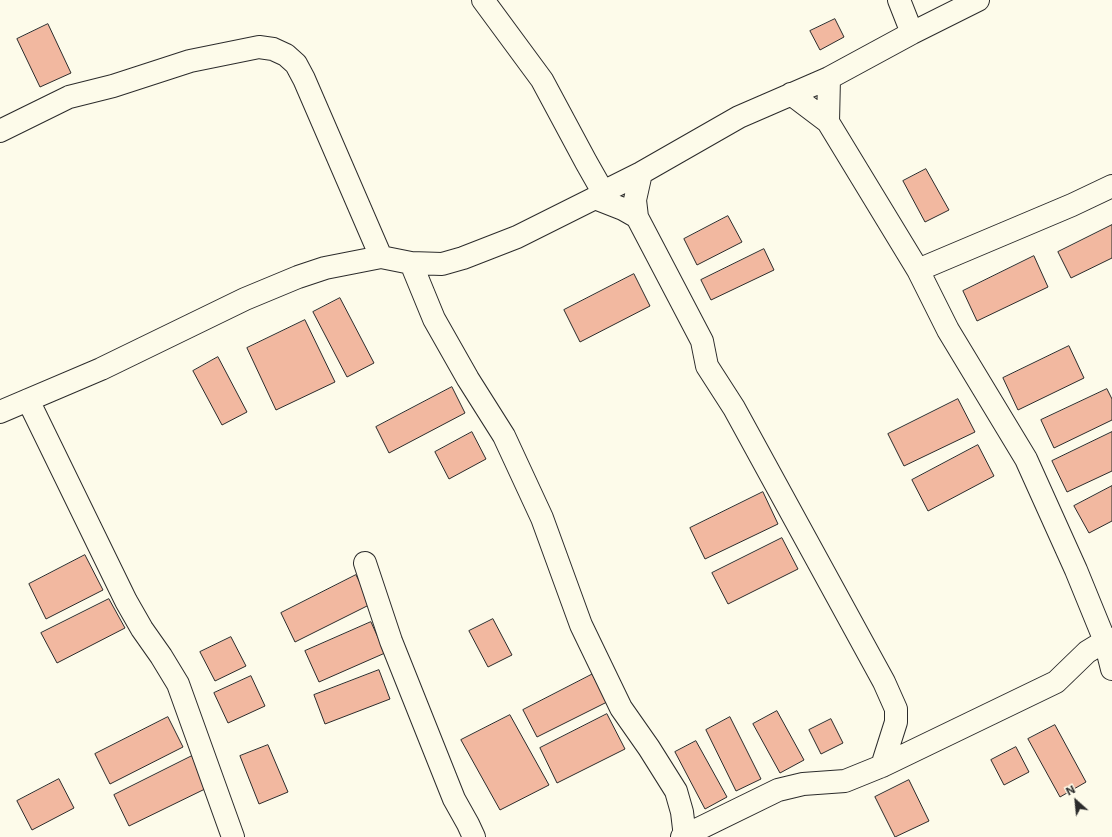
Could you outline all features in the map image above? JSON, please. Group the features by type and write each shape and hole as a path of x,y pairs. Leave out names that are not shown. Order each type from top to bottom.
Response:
{"street":[{"path":"483,0 542,80 586,162 599,195 637,217"},
{"path":"899,0 912,33"},
{"path":"0,412 101,369 245,300 298,277 325,268 381,257 412,263 442,264 463,258 517,237 641,173 739,117 829,78 912,33 978,0"},
{"path":"0,131 69,97 113,86 190,60 259,47 273,49 286,55 296,64 304,79 381,257"},
{"path":"828,122 829,78"},
{"path":"790,94 828,122 918,270 948,330 1026,459 1108,640 1112,669"},
{"path":"641,173 635,200 637,217 702,341 707,366 734,408 884,682 896,709 896,722 882,766"},
{"path":"918,270 1072,205 1112,186"},
{"path":"412,263 434,319 468,379 504,436 542,518 581,626 621,708 649,748 676,791 682,812 684,837 778,790 803,784 845,781 882,766 1056,682 1087,652 1108,640"},
{"path":"28,400 126,601 142,630 161,656 178,684 233,837"},
{"path":"365,563 391,641 454,798 474,837"}],"building":[{"path":"835,19 844,37 820,50 810,31"},
{"path":"48,24 71,73 40,87 17,39"},
{"path":"926,169 949,210 925,222 903,181"},
{"path":"728,216 742,242 697,265 684,239"},
{"path":"1112,225 1112,258 1071,278 1058,252"},
{"path":"764,249 774,270 711,300 701,280"},
{"path":"1034,256 1048,287 977,321 963,291"},
{"path":"634,274 650,306 580,342 564,310"},
{"path":"340,298 374,363 347,377 313,312"},
{"path":"305,320 335,382 276,410 247,348"},
{"path":"1069,346 1084,378 1018,410 1003,378"},
{"path":"218,357 247,412 222,425 193,371"},
{"path":"452,387 465,413 389,453 376,427"},
{"path":"1107,389 1112,399 1112,420 1054,448 1041,420"},
{"path":"958,399 975,432 904,466 888,434"},
{"path":"472,432 486,459 449,479 435,452"},
{"path":"1112,432 1112,471 1067,492 1052,461"},
{"path":"978,445 994,476 928,511 912,480"},
{"path":"1112,486 1112,521 1089,533 1074,506"},
{"path":"763,492 778,524 705,559 690,528"},
{"path":"782,538 798,569 728,604 712,573"},
{"path":"85,555 103,590 46,619 29,584"},
{"path":"356,575 371,604 295,642 281,613"},
{"path":"109,599 125,628 57,663 41,633"},
{"path":"493,619 512,655 488,667 469,631"},
{"path":"371,622 385,653 319,682 305,651"},
{"path":"231,637 246,666 215,681 200,652"},
{"path":"379,670 390,699 325,724 314,695"},
{"path":"593,674 607,702 537,737 523,710"},
{"path":"251,676 265,706 228,723 214,693"},
{"path":"777,711 804,760 780,773 753,724"},
{"path":"607,714 625,749 557,783 540,748"},
{"path":"510,715 549,785 500,810 461,740"},
{"path":"168,717 183,747 110,784 95,754"},
{"path":"730,717 761,779 736,791 706,730"},
{"path":"831,719 843,743 821,754 809,730"},
{"path":"1055,725 1086,782 1060,797 1028,739"},
{"path":"696,741 727,797 705,809 675,752"},
{"path":"268,745 288,792 259,804 240,756"},
{"path":"1016,747 1029,772 1004,785 991,760"},
{"path":"192,756 207,788 129,826 114,795"},
{"path":"59,779 74,808 32,830 17,801"},
{"path":"909,780 929,821 895,837 875,797"}]}
